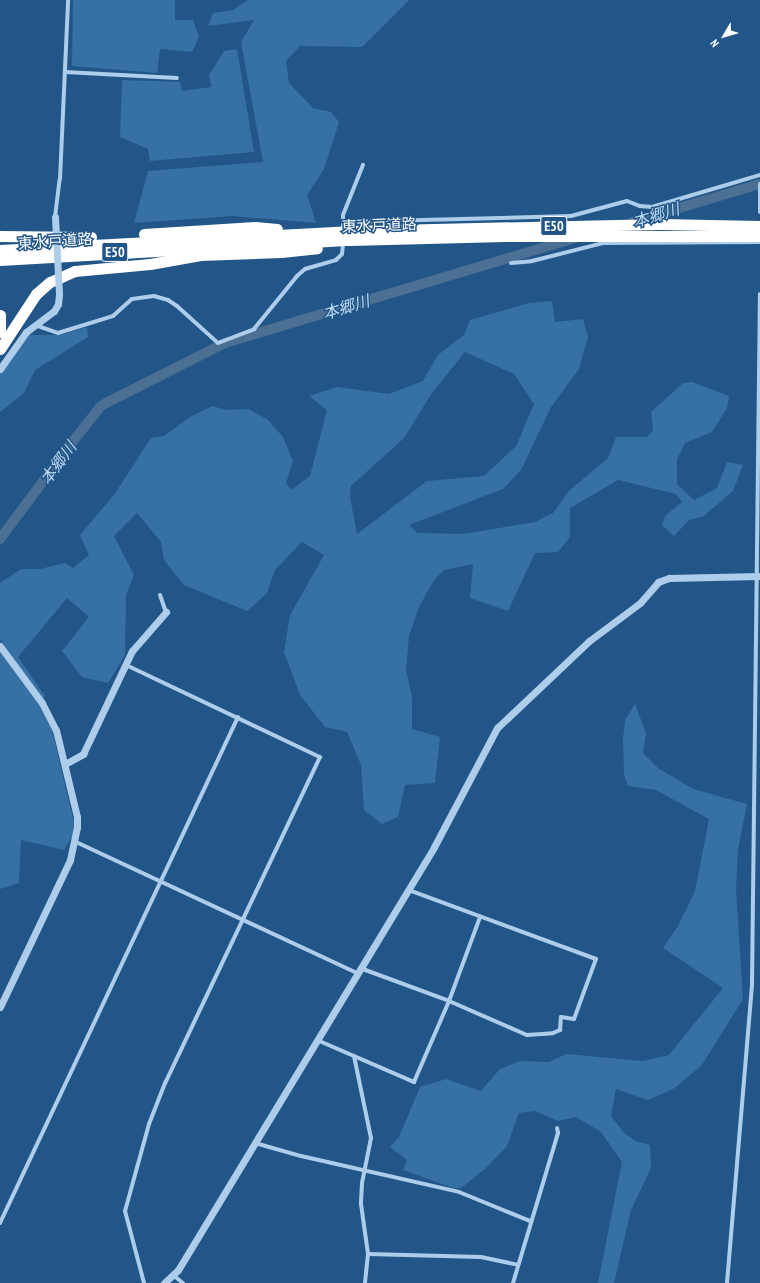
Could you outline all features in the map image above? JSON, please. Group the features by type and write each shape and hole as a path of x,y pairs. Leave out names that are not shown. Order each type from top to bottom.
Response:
{"highway":[{"name":"東水戸道路","path":"0,260 345,233 598,225 760,226"},
{"path":"0,236 68,238 255,227 309,232"},
{"name":"東水戸道路","path":"0,250 309,232 543,236 760,236"},
{"path":"0,349 36,294 50,282 75,271 150,264 200,256 281,252 319,248 345,233"},
{"path":"0,315 0,332"}],"street":[{"path":"0,369 16,344 35,325 54,311 58,304 59,294 55,217 60,179 68,0"},
{"path":"65,72 177,78"},
{"path":"35,325 58,334 113,316 132,299 154,296 168,300 177,306 218,343 254,329 297,276 305,269 336,260 342,254 345,233 343,215 363,165"},
{"path":"345,233 570,216 627,200 640,206 652,207 760,175"},
{"path":"760,185 760,212"},
{"path":"511,263 541,260 603,243 760,242"},
{"path":"727,1283 752,984 758,576 760,294"},
{"path":"164,1283 173,1275 255,1143 434,847 492,734 506,718 576,653 640,603 651,586 662,580 758,576"},
{"path":"65,764 83,754 132,651 166,612 160,595"},
{"path":"0,646 47,713 56,730 77,817 76,842 0,1007"},
{"path":"126,665 320,757 165,1083 150,1124 126,1202 125,1211 144,1283"},
{"path":"0,1223 238,717"},
{"path":"76,842 242,920 359,971 449,1001 527,1035 553,1033 560,1030 561,1017 574,1019 596,958 408,890"},
{"path":"317,1040 414,1082 449,1001 480,917"},
{"path":"354,1056 372,1138 365,1170 361,1204 368,1254 365,1283"},
{"path":"513,1283 530,1221 558,1133 557,1128"},
{"path":"255,1143 459,1192 530,1221"},
{"path":"368,1254 481,1257 518,1265"},
{"path":"173,1275 183,1283"}],"shaded area":[{"path":"73,0 175,0 175,20 193,20 199,37 192,52 160,49 157,73 72,66"},
{"path":"248,0 409,0 362,47 300,46 286,61 289,83 313,108 331,112 339,122 324,169 307,195 316,223 233,216 134,223 148,171 263,162 241,42 254,20 208,26 213,13 233,10"},
{"path":"237,49 254,152 150,161 148,149 120,137 122,80 180,82 182,91 211,87 209,75 224,51"},
{"path":"552,301 555,322 583,319 588,337 579,369 551,407 521,470 503,489 409,525 417,533 463,534 535,522 553,513 569,491 608,458 616,437 647,437 653,430 651,412 683,383 692,382 729,396 727,408 712,432 685,443 677,459 677,484 694,500 717,488 727,462 743,465 733,491 704,516 689,520 674,536 662,525 665,516 682,502 676,494 618,480 570,508 570,537 558,552 535,553 508,611 470,598 473,564 444,570 434,580 419,607 409,636 406,669 412,697 412,729 440,737 435,783 405,785 398,817 382,824 364,810 361,765 347,732 325,727 300,695 284,652 290,615 324,555 302,542 275,570 267,593 247,611 184,585 164,560 161,542 137,513 114,536 134,575 126,595 125,655 108,683 82,677 62,651 89,617 67,598 18,657 45,696 42,700 0,639 0,583 21,569 40,569 65,563 73,568 89,555 80,535 114,495 151,438 164,436 190,417 212,406 227,410 248,409 267,419 283,437 293,461 286,483 291,490 310,476 327,410 309,396 337,387 389,394 423,381 438,355 464,335 470,320 529,303","holes":["465,352 514,374 534,404 516,446 484,476 427,481 357,534 350,497 351,486 404,438 432,393"]},
{"path":"87,327 88,337 35,370 24,393 0,412 0,363 28,335 61,335"},
{"path":"0,651 38,703 52,730 74,823 73,835 64,850 21,840 19,883 0,889"},
{"path":"635,704 646,733 643,753 658,768 693,789 747,804 738,849 736,889 743,999 702,1065 675,1088 648,1100 616,1089 611,1116 624,1133 636,1141 650,1145 651,1168 631,1210 614,1283 598,1283 622,1162 601,1132 576,1117 558,1121 535,1111 519,1113 507,1146 485,1169 461,1188 453,1188 403,1170 407,1160 390,1147 399,1137 420,1087 446,1079 481,1091 500,1069 520,1061 549,1062 566,1054 643,1061 669,1055 723,988 663,948 678,926 695,891 709,819 656,790 628,786 624,775 623,739 625,720"}],"waterway":[{"name":"本郷川","path":"633,222 760,184"},
{"name":"本郷川","path":"0,539 70,445 101,406 108,402 225,343 575,238"}]}
